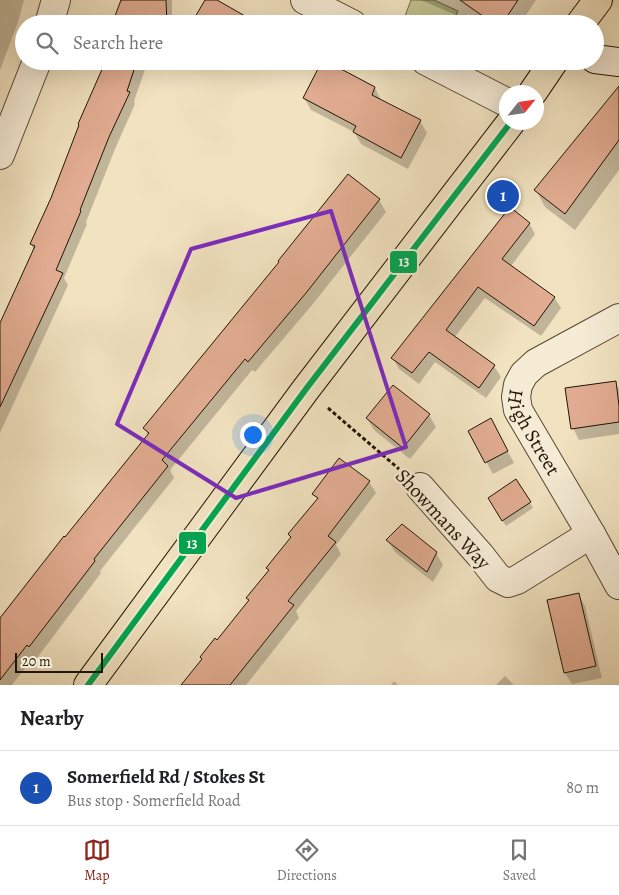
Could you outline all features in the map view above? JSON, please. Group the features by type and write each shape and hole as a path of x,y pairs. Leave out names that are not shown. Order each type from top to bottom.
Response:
{"highway":[{"path":"587,15 598,0"},
{"path":"537,85 548,70"},
{"path":"88,685 306,389 505,130"}],"street":[{"path":"52,15 56,0"},
{"path":"305,0 334,15"},
{"path":"604,60 619,62"},
{"path":"0,155 33,70"},
{"path":"444,70 499,98"},
{"name":"High Street","path":"619,318 536,363 524,374 518,386 516,397 518,410 619,585"},
{"name":"Showmans Way","path":"420,488 503,582 508,583 518,580 591,534"}],"path":[{"name":"Showmans Way","path":"306,389 420,488"}],"highlighted area":[{"path":"331,211 406,447 236,498 117,424 191,249"}],"green space":[{"path":"411,0 434,0 458,11 456,15 405,15"}],"building":[{"path":"121,0 166,0 167,15 115,15"},
{"path":"205,0 217,0 243,15 196,15"},
{"path":"460,0 518,0 508,15 481,15"},
{"path":"102,70 134,70 127,91 130,92 109,137 56,270 63,273 0,407 0,323 35,246 30,244 51,198 78,124"},
{"path":"317,70 343,70 375,87 372,95 421,120 401,158 353,132 356,126 303,98"},
{"path":"619,86 619,140 565,214 534,190"},
{"path":"348,174 380,199 306,293 248,362 245,359 162,460 168,466 94,559 95,561 29,647 27,645 0,680 0,618 64,536 149,433 143,428 279,262"},
{"path":"510,207 530,223 502,259 555,297 534,326 478,287 446,330 495,365 479,388 429,352 412,373 391,358"},
{"path":"616,381 619,422 571,429 565,388"},
{"path":"393,385 430,414 403,448 366,418"},
{"path":"491,418 508,451 485,463 468,431"},
{"path":"339,458 370,481 328,536 336,542 288,601 294,605 230,685 181,685 202,659 200,657 215,638 217,640 249,600 246,598 269,570 266,568 291,537 288,534 318,498 312,494"},
{"path":"516,479 531,502 502,521 488,498"},
{"path":"402,524 437,552 427,572 386,540"},
{"path":"579,593 596,666 564,673 547,600"}],"transit line":[{"name":"13","path":"88,685 306,389 505,130"}],"place":[{"name":"Somerfield Rd / Stokes St","path":"503,196"}]}
